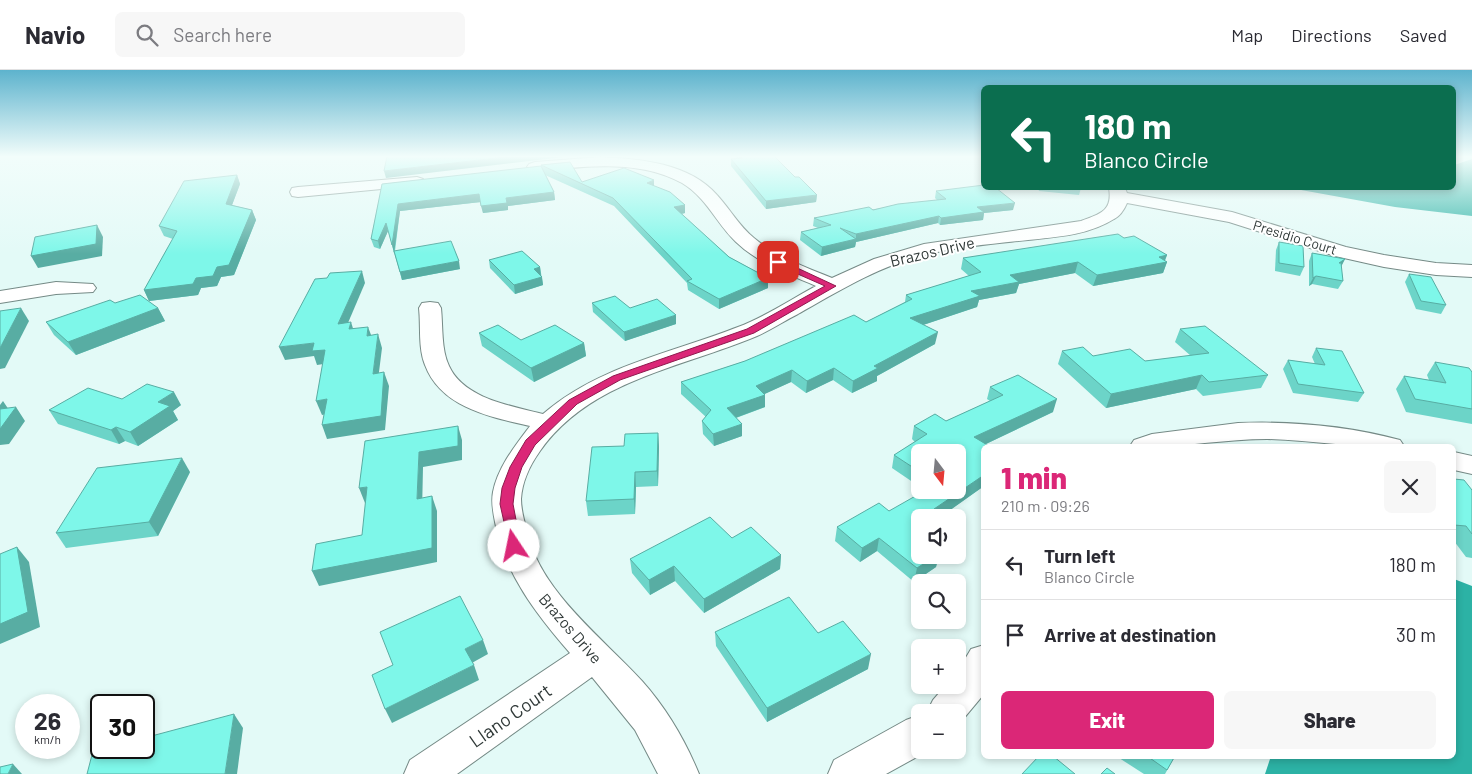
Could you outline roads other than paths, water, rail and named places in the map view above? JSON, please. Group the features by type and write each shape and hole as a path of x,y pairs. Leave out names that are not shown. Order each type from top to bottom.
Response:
{"street":[{"path":"298,192 333,189"},
{"path":"700,189 747,242 778,262 832,286"},
{"name":"Brazos Drive","path":"679,774 650,719 595,655 548,605 525,571 514,546 506,504 508,488 516,467 530,443 573,402 616,378 750,331 864,270 913,253 984,239 1078,226 1110,214 1116,208 1118,192"},
{"name":"Presidio Court","path":"1118,192 1232,217 1342,252 1436,269 1472,271"},
{"path":"0,297 56,288 86,288"},
{"path":"430,308 436,364 445,380 455,391 470,399 496,408 549,423"},
{"path":"1149,444 1213,433 1252,431 1335,435 1380,444"},
{"path":"1456,461 1472,465"},
{"name":"Llano Court","path":"424,774 595,655"},
{"path":"953,704 972,681 981,665"},
{"path":"848,774 911,739"}]}
